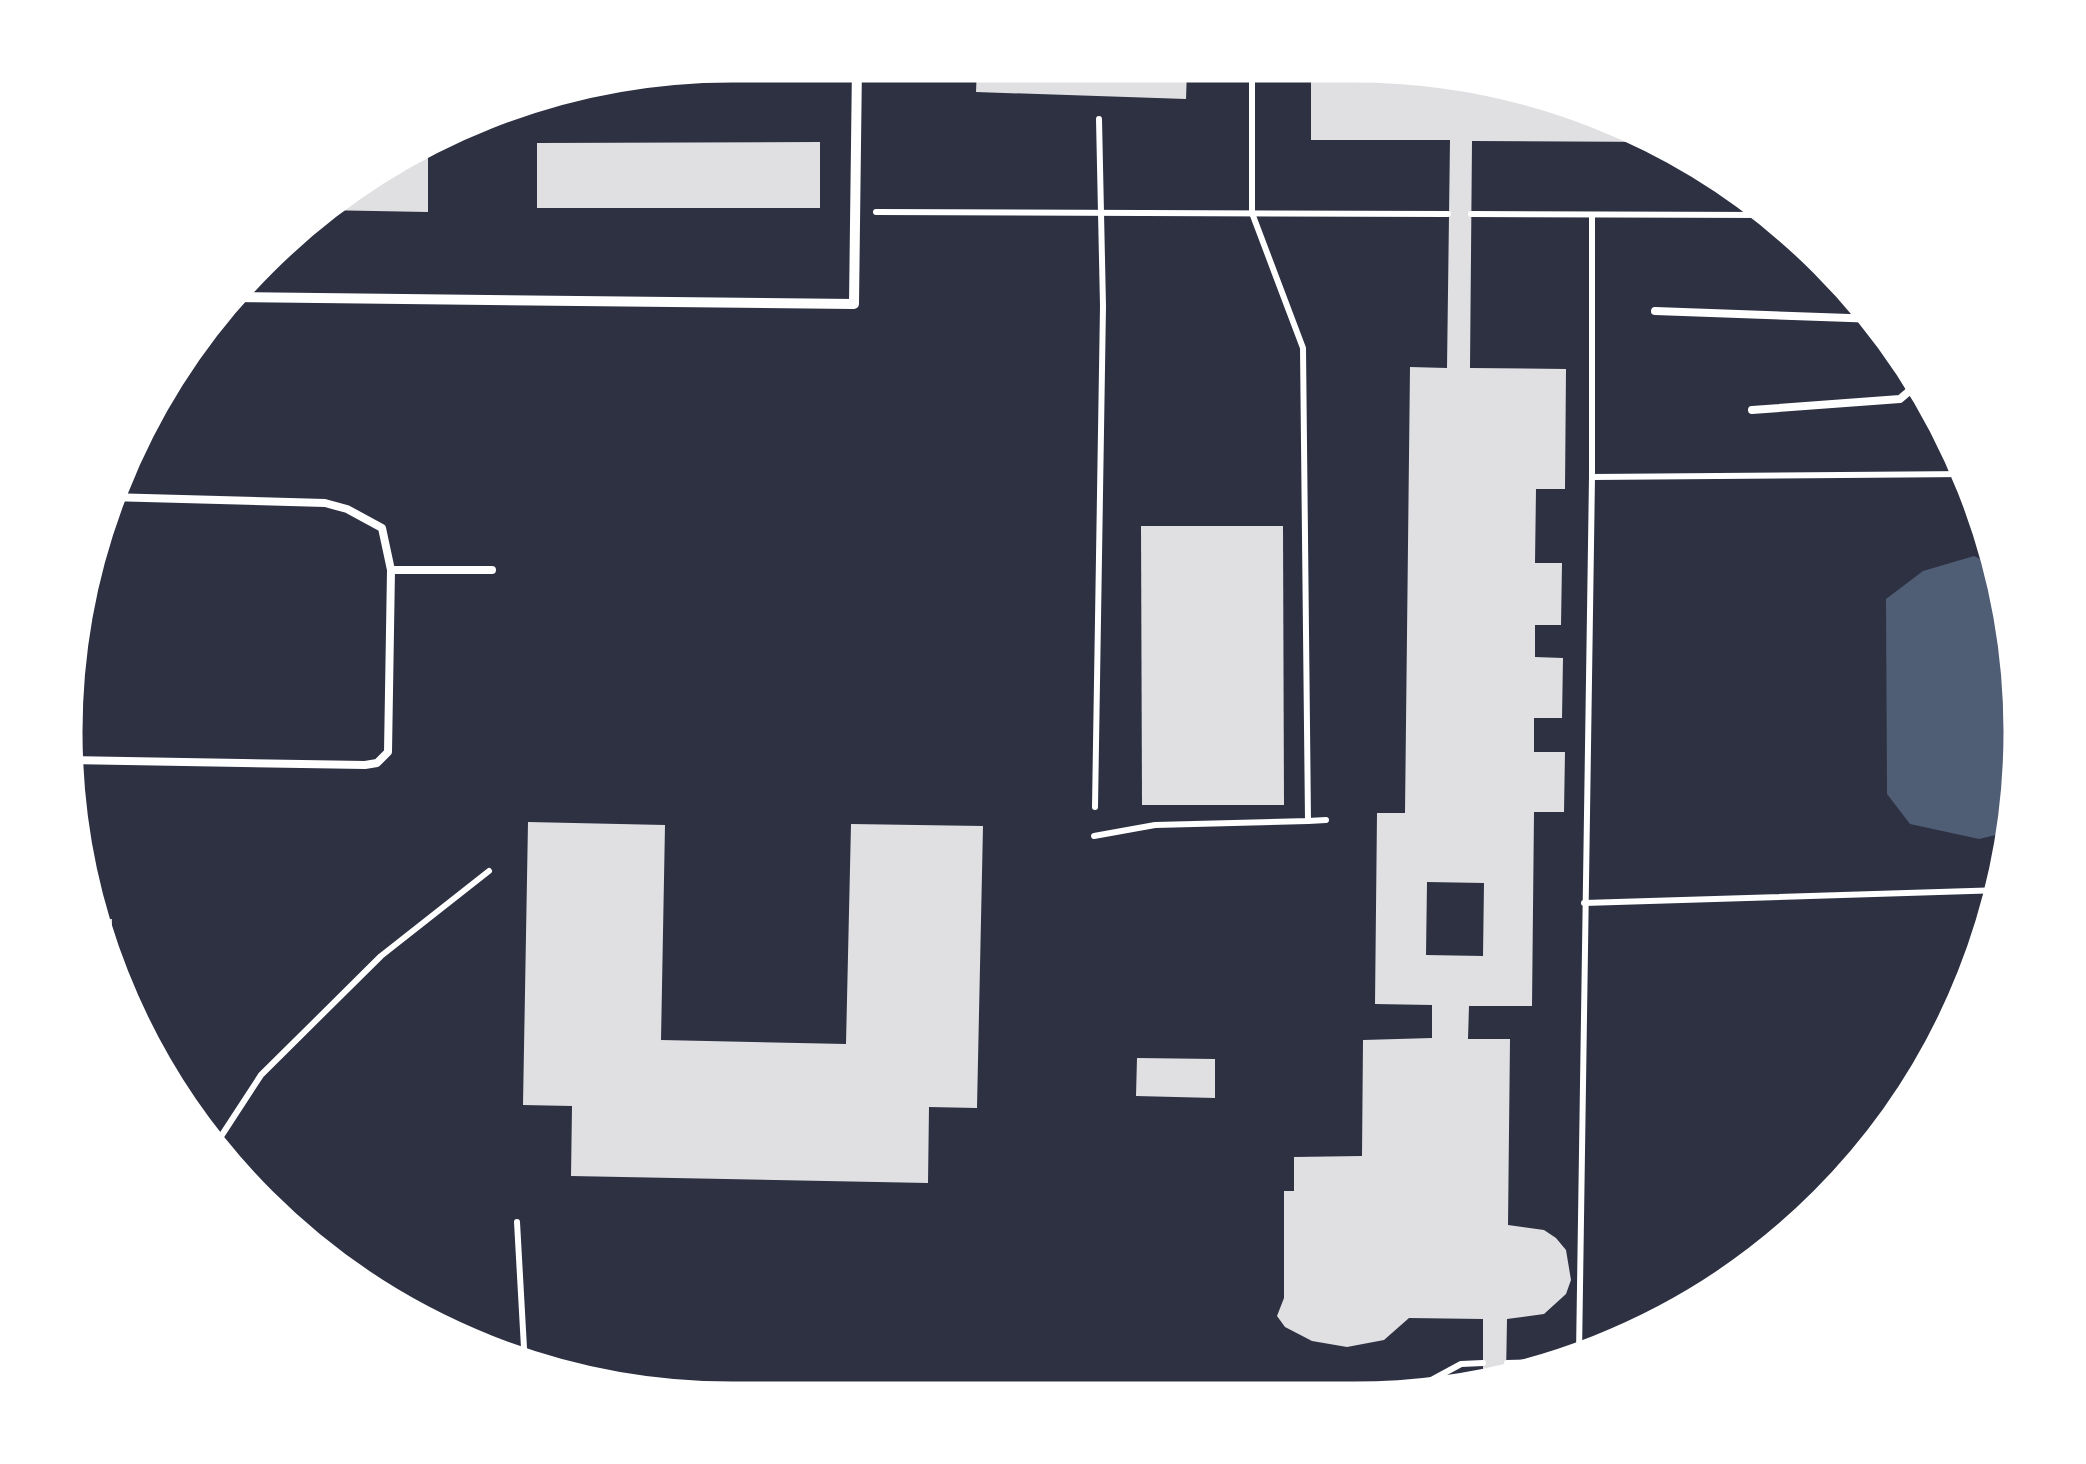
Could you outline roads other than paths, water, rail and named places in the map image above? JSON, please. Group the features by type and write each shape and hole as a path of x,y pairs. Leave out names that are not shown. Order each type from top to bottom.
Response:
{"street":[{"path":"246,298 854,304 857,80"}],"lane":[{"path":"1655,311 1857,318"},
{"path":"1752,410 1900,399 1911,394"},
{"path":"81,760 377,763 388,752 391,570 382,528 347,509 324,503 124,497"},
{"path":"391,570 492,570"}],"water":[{"path":"1974,556 1984,563 2005,689 2005,775 1997,835 1979,839 1910,824 1887,794 1886,599 1923,571"}]}
